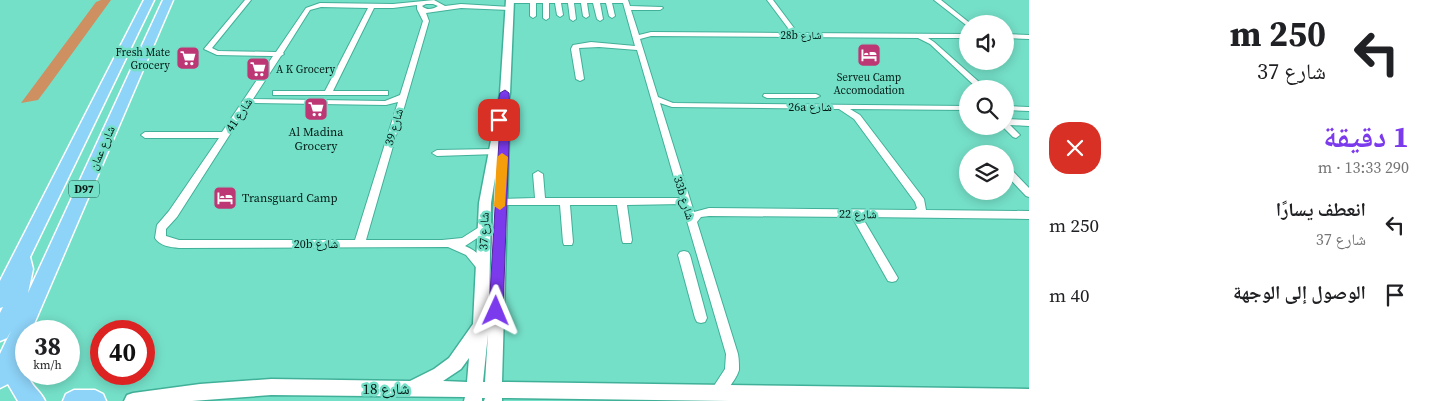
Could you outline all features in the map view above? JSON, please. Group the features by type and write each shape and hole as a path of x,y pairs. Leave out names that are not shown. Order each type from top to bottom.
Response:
{"main road":[{"name":"شارع عمان","path":"0,300 149,0"},
{"name":"شارع عمان","path":"0,378 9,334 168,0"},
{"path":"22,255 23,274 9,334 20,340 17,364 19,386 34,401"},
{"path":"74,401 95,401"}],"street":[{"path":"248,0 207,48 217,53 280,54"},
{"path":"569,0 573,19"},
{"path":"581,0 586,16"},
{"path":"328,93 372,6 422,7 438,4 495,7 533,1 581,0 609,1 660,8"},
{"path":"770,0 791,28 788,35"},
{"path":"937,0 959,17"},
{"path":"533,1 533,16"},
{"path":"546,1 546,18"},
{"path":"558,1 560,15"},
{"path":"596,1 600,19"},
{"path":"609,1 612,16"},
{"name":"33b شارع","path":"626,3 734,359 732,371 717,392"},
{"name":"شارع 37","path":"493,395 510,4"},
{"name":"شارع 41","path":"190,243 170,244 160,238 162,228 305,15 314,8 372,6"},
{"name":"شارع 39","path":"359,244 426,21 422,7"},
{"name":"28b شارع","path":"580,79 575,49 578,46 615,45 627,48 651,34 959,36"},
{"path":"914,36 932,43 973,80"},
{"path":"1014,36 1029,37"},
{"path":"248,101 277,96 328,93 385,93"},
{"path":"333,102 339,93"},
{"name":"شارع 37","path":"474,395 481,323 485,203 505,93"},
{"path":"277,96 333,102 386,103 403,97"},
{"path":"767,96 816,96"},
{"path":"789,96 796,107"},
{"name":"26a شارع","path":"654,98 672,105 959,108"},
{"path":"838,107 857,116 921,204 922,210 918,214"},
{"path":"1014,108 1029,109"},
{"path":"1014,124 1029,123"},
{"path":"145,135 226,135"},
{"path":"437,153 494,152"},
{"path":"538,174 540,202"},
{"path":"1014,178 1029,194"},
{"path":"500,202 685,201"},
{"path":"565,202 568,242"},
{"path":"621,202 627,240"},
{"name":"شارع 22","path":"691,222 698,214 708,212 1029,215"},
{"path":"856,214 892,278"},
{"name":"20b شارع","path":"190,243 442,244 466,242 484,228"},
{"name":"20b شارع","path":"442,244 466,250 483,268"},
{"path":"684,255 701,318"},
{"path":"692,284 710,284"},
{"path":"409,388 436,377 454,366 481,323"},
{"name":"شارع 18","path":"133,401 200,392 271,387 409,388 474,395 717,392 1029,396"}],"shaded area":[{"path":"111,0 38,100 21,103 96,2"}],"slow traffic":[{"path":"500,206 502,157"}],"place":[{"name":"Serveu Camp Accomodation","path":"869,55"},
{"name":"Fresh Mate Grocery","path":"188,58"},
{"name":"A K Grocery","path":"258,69"},
{"name":"Al Madina Grocery","path":"316,109"},
{"name":"Transguard Camp","path":"225,198"}],"route":[{"path":"496,311 496,272 506,105 505,93 499,120"}]}
